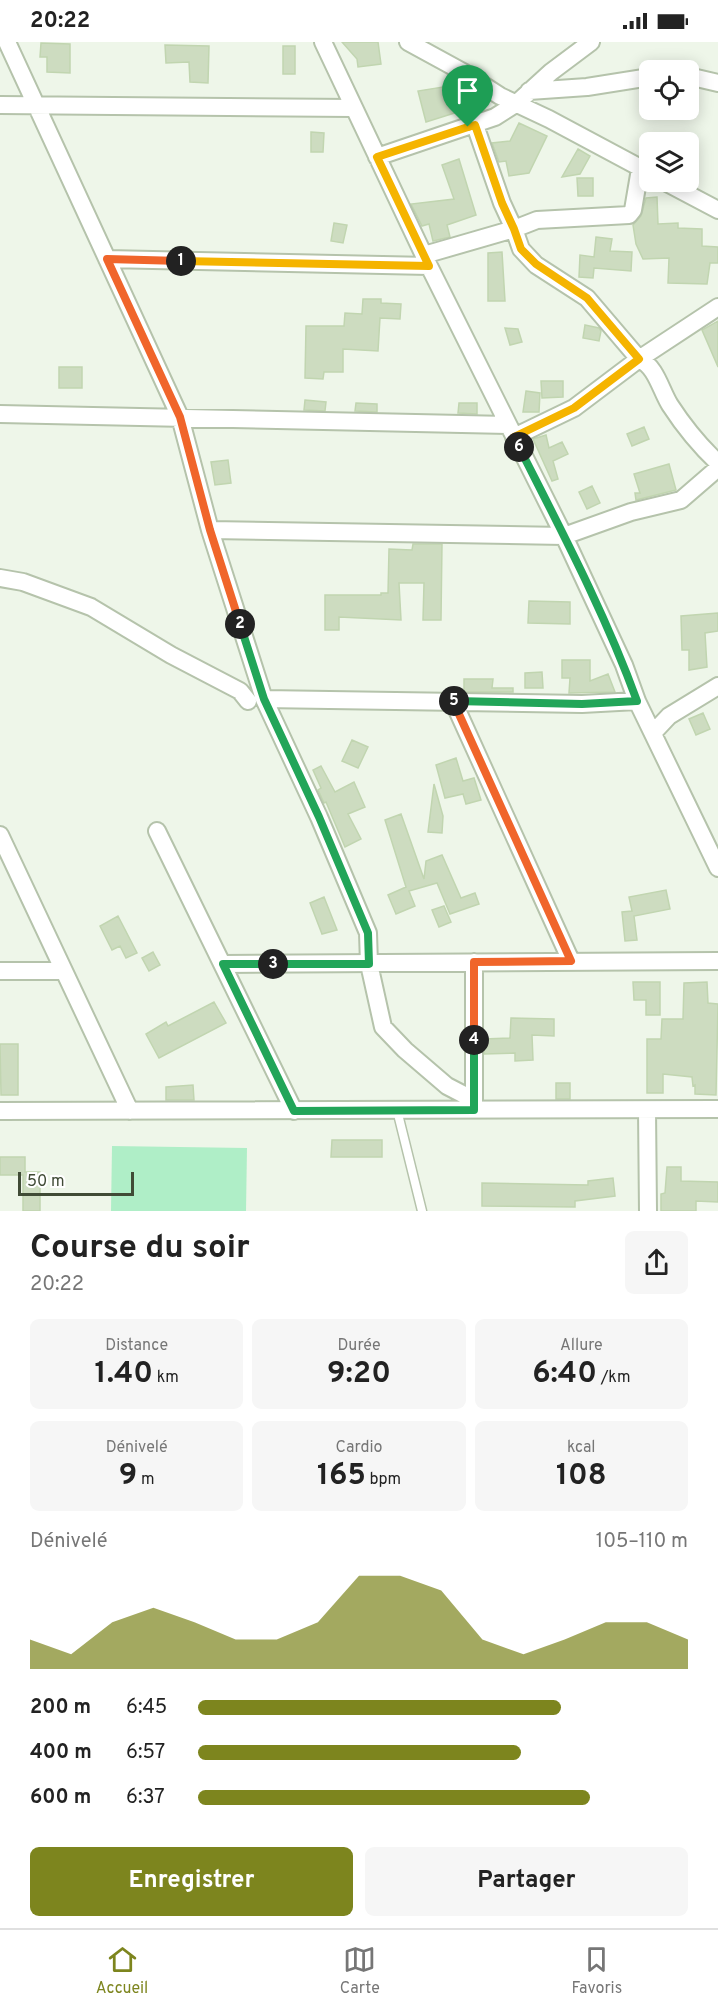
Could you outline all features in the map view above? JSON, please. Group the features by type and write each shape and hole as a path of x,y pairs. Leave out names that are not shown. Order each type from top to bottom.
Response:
{"street":[{"path":"7,42 180,417 256,700 319,817 368,933 369,964 383,1027 405,1050 447,1086 474,1105"},
{"path":"323,42 426,260 564,536 624,665 637,701 718,868"},
{"path":"408,42 464,72 501,96 523,97 639,79"},
{"path":"377,157 495,117 591,42"},
{"path":"464,72 475,125 502,203 521,249 536,264 587,298 639,359 645,362 654,373 670,405 718,463"},
{"path":"699,79 718,83"},
{"path":"523,97 639,167"},
{"path":"0,105 353,108"},
{"path":"107,259 426,260 537,220 629,215 633,210 639,190"},
{"path":"684,192 718,210"},
{"path":"0,414 180,417 511,431 574,408 639,359 718,307"},
{"path":"210,530 564,536 631,512 681,500 718,468"},
{"path":"0,578 23,582 91,607 180,660 256,700 582,704 637,701"},
{"path":"652,733 669,717 718,686"},
{"path":"453,701 571,961"},
{"path":"157,831 294,1111"},
{"path":"0,835 130,1111"},
{"path":"223,964 718,960"},
{"path":"474,962 474,1105"},
{"path":"0,971 63,971"},
{"path":"0,1111 397,1110 474,1105 647,1110 718,1109"},
{"path":"647,1110 648,1211"}],"lane":[{"path":"397,1110 422,1211"}],"green space":[{"path":"112,1146 247,1148 246,1211 111,1211"}],"building":[{"path":"342,42 378,42 381,64 358,67 357,59"},
{"path":"41,43 70,44 70,73 47,72 47,57 40,57"},
{"path":"165,45 209,46 208,83 190,82 189,62 166,63"},
{"path":"283,46 295,46 295,74 283,74"},
{"path":"449,86 451,99 457,93 461,111 426,122 418,91"},
{"path":"519,123 547,136 529,173 509,176 506,161 499,162 492,143 510,141"},
{"path":"311,132 324,133 323,152 311,152"},
{"path":"578,149 590,156 580,174 562,177"},
{"path":"459,159 476,215 447,225 450,237 433,241 429,224 422,226 411,204 454,199 442,165"},
{"path":"577,178 593,178 593,196 578,196"},
{"path":"657,197 658,224 678,223 678,228 702,229 702,246 718,247 718,263 710,263 707,284 668,283 669,258 643,259 636,244 633,225 641,216 646,198"},
{"path":"334,223 347,225 343,243 331,241"},
{"path":"596,237 612,239 610,251 632,252 631,271 594,268 593,278 579,277 580,255 594,257"},
{"path":"502,252 505,301 488,301 488,253"},
{"path":"363,299 381,299 381,303 401,304 400,319 380,318 378,351 343,349 343,372 324,372 323,379 305,378 306,326 344,326 345,313 362,314"},
{"path":"718,321 718,367 702,330"},
{"path":"585,325 599,328 601,331 599,341 583,338"},
{"path":"505,328 518,329 522,342 510,345"},
{"path":"59,367 82,367 82,388 59,388"},
{"path":"541,381 563,381 563,397 542,398"},
{"path":"526,391 540,393 539,412 523,412"},
{"path":"305,400 326,402 325,411 304,410"},
{"path":"356,403 377,404 377,412 355,411"},
{"path":"459,403 477,403 477,414 458,413"},
{"path":"644,427 649,439 632,446 627,434"},
{"path":"546,435 549,448 562,442 568,454 553,461 558,479 552,481 533,439"},
{"path":"228,460 231,483 215,485 211,462"},
{"path":"669,464 676,490 636,500 635,493 640,493 634,474"},
{"path":"592,486 600,503 587,509 579,492"},
{"path":"413,544 442,544 441,620 423,620 424,583 399,583 401,620 339,617 339,630 325,630 325,595 388,593 389,549 412,550"},
{"path":"529,601 570,602 570,624 528,623"},
{"path":"718,613 718,631 705,633 707,667 689,670 689,650 682,650 681,616"},
{"path":"562,660 590,660 590,681 608,674 615,692 569,693 570,678 562,678"},
{"path":"542,672 543,688 525,688 525,673"},
{"path":"464,679 493,679 492,688 513,688 513,692 464,692"},
{"path":"703,713 710,729 696,735 689,719"},
{"path":"352,740 368,747 358,768 342,761"},
{"path":"456,758 463,781 474,778 481,800 466,804 463,794 445,798 436,765"},
{"path":"321,766 335,792 354,782 365,807 348,814 361,839 345,847 326,802 324,803 318,790 321,788 313,770"},
{"path":"434,784 443,816 442,833 428,832"},
{"path":"401,814 424,879 426,861 442,855 461,898 475,893 479,904 450,914 437,883 409,891 415,906 396,914 388,895 406,887 385,820"},
{"path":"666,890 670,909 634,916 637,940 625,941 622,912 632,911 629,897"},
{"path":"324,897 337,930 322,934 310,903"},
{"path":"444,906 451,922 439,927 432,910"},
{"path":"118,916 137,953 126,958 120,946 112,950 100,926"},
{"path":"153,952 160,965 149,971 142,958"},
{"path":"633,982 660,982 660,1015 646,1015 646,1000 634,1000"},
{"path":"707,982 708,1003 718,1004 716,1095 695,1094 692,1077 663,1074 663,1093 647,1093 647,1039 661,1039 662,1019 683,1019 684,983"},
{"path":"214,1002 226,1023 159,1058 146,1034 166,1022 168,1026"},
{"path":"511,1018 554,1019 554,1036 532,1035 533,1060 515,1061 515,1053 484,1054 484,1039 510,1038"},
{"path":"0,1044 18,1044 18,1095 1,1095"},
{"path":"556,1083 570,1083 570,1099 556,1099"},
{"path":"193,1085 194,1100 166,1100 166,1087"},
{"path":"332,1140 382,1140 382,1157 331,1157"},
{"path":"0,1157 25,1157 25,1172 40,1172 40,1211 23,1211 23,1175 0,1175"},
{"path":"667,1167 681,1167 681,1181 718,1182 718,1202 696,1201 696,1211 661,1211 661,1194 665,1193"},
{"path":"613,1178 615,1196 575,1201 575,1207 482,1206 482,1183 588,1185 588,1181"}],"route":[{"path":"475,125 502,203 521,249 536,264 587,298 639,359 574,408 514,437 609,632 637,701 582,704 453,701 571,961 474,962 474,1110 294,1111 223,964 369,964 368,933 319,817 264,699 210,530 180,417 107,259 429,266 377,157 468,127 475,125"}]}
